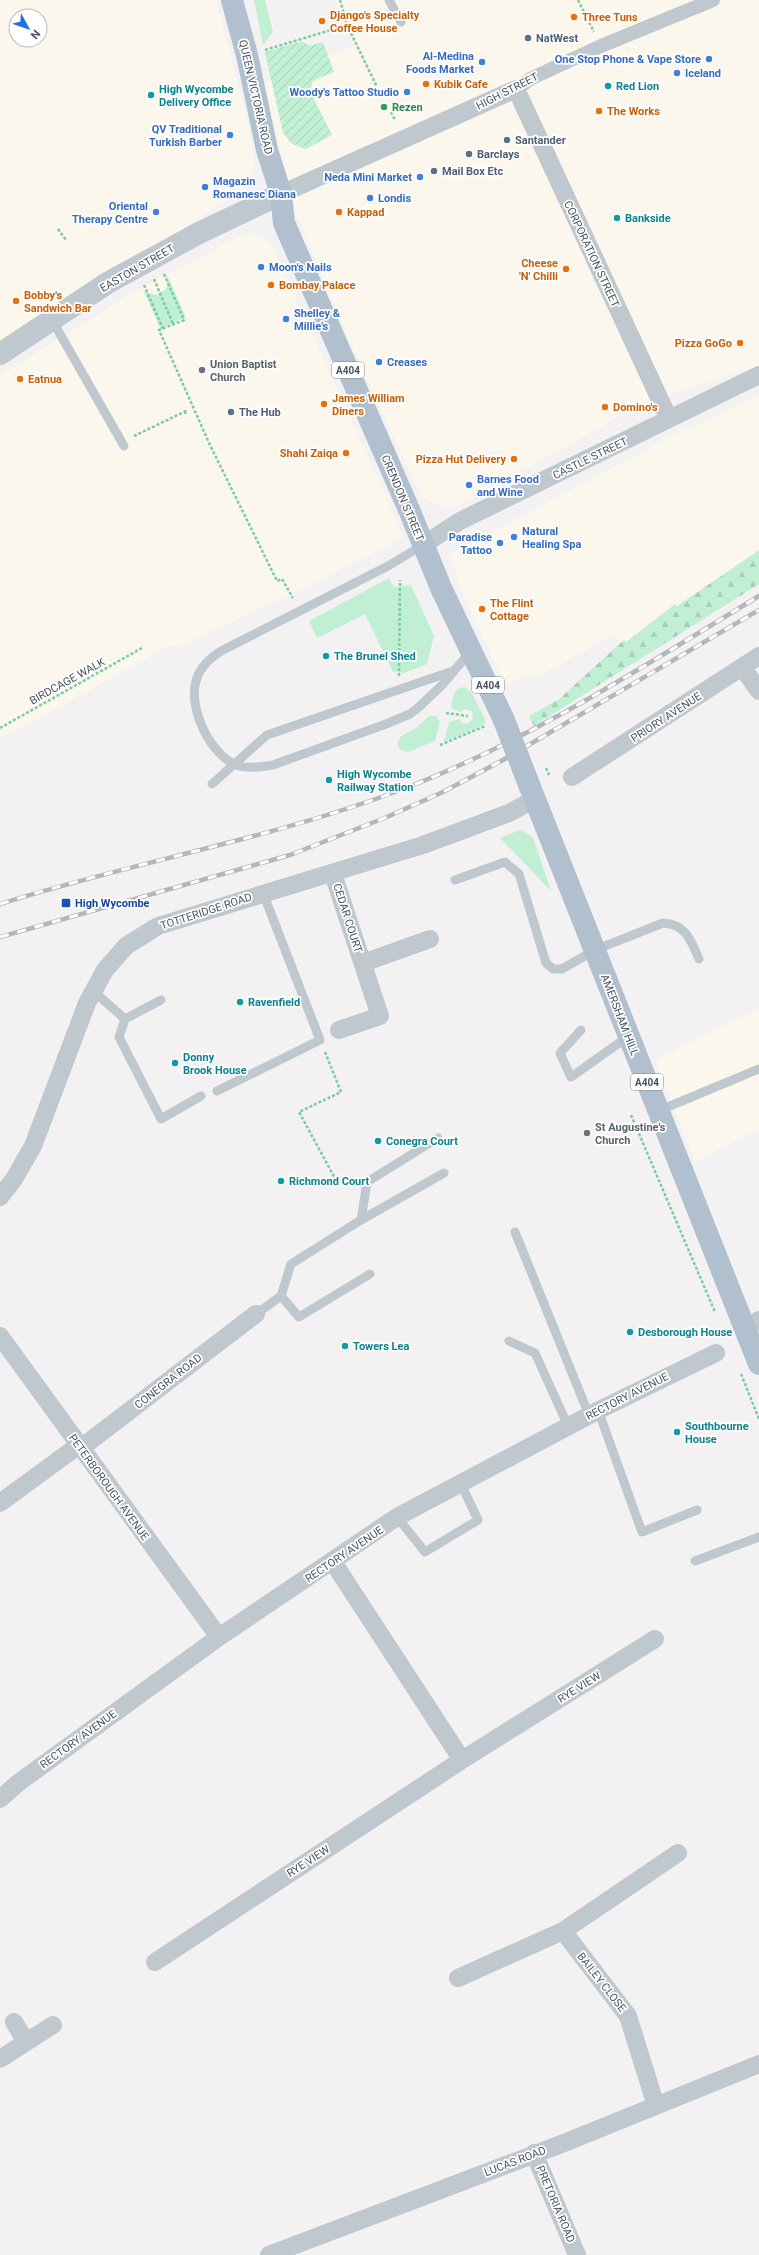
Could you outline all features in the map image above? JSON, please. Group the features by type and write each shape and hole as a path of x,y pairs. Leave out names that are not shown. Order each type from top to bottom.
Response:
{"main road":[{"name":"QUEEN VICTORIA ROAD","path":"232,0 247,55 264,140 281,194"},
{"name":"CRENDON STREET","path":"281,194 284,223 423,545 471,651 495,723 532,793"},
{"name":"AMERSHAM HILL","path":"532,793 658,1111 752,1324 749,1366"}],"street":[{"name":"HIGH STREET","path":"281,194 516,89 532,78 601,46 713,0"},
{"name":"CORPORATION STREET","path":"516,89 669,419"},
{"name":"EASTON STREET","path":"0,354 109,282 198,233 281,194"},
{"name":"CASTLE STREET","path":"423,545 460,521 759,375"},
{"name":"PRIORY AVENUE","path":"572,777 759,656"},
{"path":"742,668 759,691"},
{"name":"TOTTERIDGE ROAD","path":"0,1198 14,1179 33,1146 87,1003 105,970 126,946 158,926 263,893 333,874 423,845 509,814 532,793"},
{"name":"CEDAR COURT","path":"333,874 380,1016 339,1030"},
{"name":"CEDAR COURT","path":"363,963 430,939"},
{"name":"CONEGRA ROAD","path":"0,1503 80,1447 256,1314"},
{"name":"PETERBOROUGH AVENUE","path":"0,1336 219,1637"},
{"name":"RECTORY AVENUE","path":"0,1799 18,1783 219,1637 333,1562 397,1517 568,1426 716,1352"},
{"path":"333,1562 462,1760"},
{"name":"RYE VIEW","path":"155,1962 462,1760 655,1639"},
{"path":"458,1978 563,1931 678,1853"},
{"name":"BAILEY CLOSE","path":"563,1931 628,2016 656,2106"},
{"path":"14,2022 26,2042"},
{"path":"0,2059 52,2025"},
{"name":"LUCAS ROAD","path":"269,2255 656,2106 759,2064"},
{"name":"PRETORIA ROAD","path":"534,2153 577,2255"}],"lane":[{"path":"389,0 401,22"},
{"path":"52,320 123,444"},
{"path":"423,545 388,566 221,651 209,659 196,682 194,696 204,732 212,747 224,758 239,766 256,768 273,764 386,724 419,707 471,651"},
{"path":"212,784 267,735 281,728 397,692 451,672"},
{"path":"455,880 505,862 519,874 546,963 553,969 562,969 595,950 663,923 671,923 688,934 699,959"},
{"path":"217,1091 320,1040 263,893"},
{"path":"94,991 125,1019"},
{"path":"161,1000 125,1019 119,1038 161,1119 201,1096"},
{"path":"581,1030 560,1053 571,1077 628,1036"},
{"path":"658,1111 759,1069"},
{"path":"361,1220 367,1182 438,1138"},
{"path":"256,1314 281,1296 291,1264 361,1220 444,1173"},
{"path":"515,1232 594,1413 642,1532 697,1510"},
{"path":"281,1296 299,1317 370,1274"},
{"path":"510,1341 535,1353 568,1426"},
{"path":"397,1517 425,1552 478,1520 461,1484"},
{"path":"695,1561 759,1537"}],"path":[{"path":"340,0 347,25 378,87"},
{"path":"578,0 601,46"},
{"path":"247,55 347,25"},
{"path":"391,112 395,120"},
{"path":"58,229 66,240"},
{"path":"148,279 164,272 184,320 158,330 209,443 278,581 282,579 293,598"},
{"path":"153,277 173,324"},
{"path":"142,281 163,329"},
{"path":"123,444 186,411 186,416"},
{"path":"399,681 400,580"},
{"name":"BIRDCAGE WALK","path":"0,728 142,648"},
{"path":"446,713 468,716"},
{"path":"440,745 495,723"},
{"path":"320,1040 341,1092 299,1112 337,1182 367,1182"},
{"path":"631,1115 717,1318"},
{"path":"749,1366 759,1419"}],"shaded area":[{"path":"0,0 216,0 250,131 254,167 245,189 0,345"},
{"path":"336,0 759,0 759,366 645,402 476,497 447,509 422,497 358,361 294,209 265,83 354,46 343,24"},
{"path":"254,234 271,244 404,537 306,587 180,646 167,647 27,725 0,737 0,376 133,292 243,235"},
{"path":"759,395 759,550 677,607 675,604 626,642 624,640 621,643 613,635 537,677 534,673 505,685 466,601 449,555 663,441"},
{"path":"759,1009 759,1128 695,1162 655,1060"}],"green space":[{"path":"254,0 265,0 273,32 263,45"},
{"path":"302,41 309,45 323,42 334,72 313,81 310,91 332,135 306,149 292,144 283,133 265,52"},
{"path":"167,275 186,317 160,328 142,287 145,292 157,295 167,288"},
{"path":"759,550 759,584 534,726 529,716 559,699 624,640 626,642 675,604 677,606"},
{"path":"389,578 394,587 411,585 434,636 427,664 404,673 393,672 365,614 317,638 309,621"},
{"path":"461,687 465,687 472,693 486,721 483,725 444,742 449,722 459,719 463,724 467,724 473,719 472,711 465,709 460,712 451,708 456,691"},
{"path":"429,716 436,716 440,722 435,741 408,752 400,749 397,744 401,736 415,729"},
{"path":"520,830 533,837 551,891 500,838"}],"railway":[{"path":"0,904 101,875 253,836 354,807 450,770 496,748 585,701 759,596"},
{"path":"0,937 290,855 387,817 443,792 503,760 759,610"}],"place":[{"name":"Three Tuns","path":"574,17"},
{"name":"Django's Specialty Coffee House","path":"322,21"},
{"name":"NatWest","path":"528,38"},
{"name":"One Stop Phone & Vape Store","path":"709,59"},
{"name":"Al-Medina Foods Market","path":"482,62"},
{"name":"Iceland","path":"677,73"},
{"name":"Kubik Cafe","path":"426,84"},
{"name":"Red Lion","path":"608,86"},
{"name":"Woody's Tattoo Studio","path":"407,92"},
{"name":"High Wycombe Delivery Office","path":"151,95"},
{"name":"Rezen","path":"384,107"},
{"name":"The Works","path":"599,111"},
{"name":"QV Traditional Turkish Barber","path":"230,135"},
{"name":"Santander","path":"507,140"},
{"name":"Barclays","path":"469,154"},
{"name":"Mail Box Etc","path":"434,171"},
{"name":"Neda Mini Market","path":"420,177"},
{"name":"Magazin Romanesc Diana","path":"205,187"},
{"name":"Londis","path":"370,198"},
{"name":"Oriental Therapy Centre","path":"156,212"},
{"name":"Kappad","path":"339,212"},
{"name":"Bankside","path":"617,218"},
{"name":"Moon's Nails","path":"261,267"},
{"name":"Cheese 'N' Chilli","path":"566,269"},
{"name":"Bombay Palace","path":"271,285"},
{"name":"Bobby's Sandwich Bar","path":"16,301"},
{"name":"Shelley & Millie's","path":"286,319"},
{"name":"Pizza GoGo","path":"740,343"},
{"name":"Creases","path":"379,362"},
{"name":"Union Baptist Church","path":"202,370"},
{"name":"Eatnua","path":"20,379"},
{"name":"James William Diners","path":"324,404"},
{"name":"Domino's","path":"605,407"},
{"name":"The Hub","path":"231,412"},
{"name":"Shahi Zaiqa","path":"346,453"},
{"name":"Pizza Hut Delivery","path":"514,459"},
{"name":"Barnes Food and Wine","path":"469,485"},
{"name":"Natural Healing Spa","path":"514,537"},
{"name":"Paradise Tattoo","path":"500,543"},
{"name":"The Flint Cottage","path":"482,609"},
{"name":"The Brunel Shed","path":"326,656"},
{"name":"High Wycombe Railway Station","path":"329,780"},
{"name":"High Wycombe","path":"66,903"},
{"name":"Ravenfield","path":"240,1002"},
{"name":"Donny Brook House","path":"175,1063"},
{"name":"St Augustine's Church","path":"587,1133"},
{"name":"Conegra Court","path":"378,1141"},
{"name":"Richmond Court","path":"281,1181"},
{"name":"Desborough House","path":"630,1332"},
{"name":"Towers Lea","path":"345,1346"},
{"name":"Southbourne House","path":"677,1432"}]}
